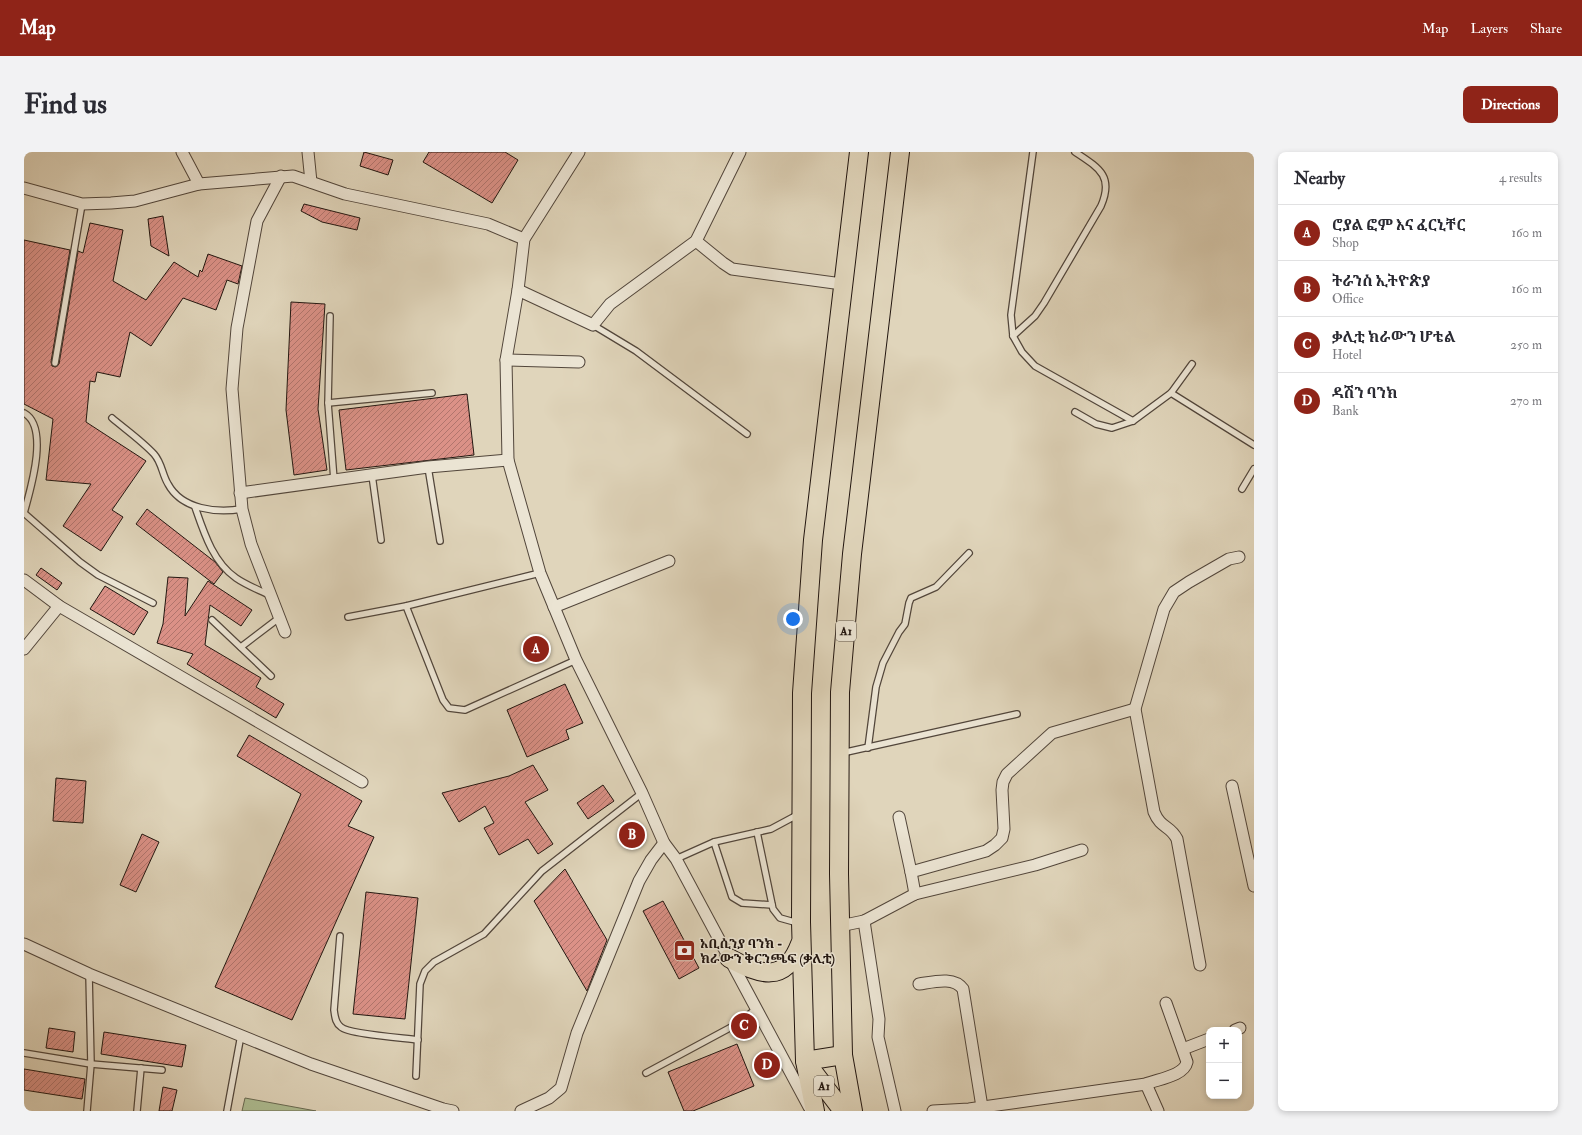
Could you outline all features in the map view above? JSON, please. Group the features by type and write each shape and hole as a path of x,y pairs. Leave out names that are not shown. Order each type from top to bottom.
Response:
{"main road":[{"name":"A1","path":"815,1111 805,1061 801,942 802,693 813,540 842,284 859,152"},
{"name":"A1","path":"853,1111 843,1055 840,926 840,692 852,554 900,152"},
{"path":"729,958 752,970 775,972 789,966 795,958 801,942"},
{"path":"805,1061 843,1055"},
{"name":"A1","path":"805,1061 843,1111"}],"street":[{"path":"182,152 199,184"},
{"path":"308,152 311,182"},
{"path":"579,152 524,239 518,290 506,360 508,460 540,573 576,660 642,792 664,843 676,859 812,1111"},
{"path":"518,290 593,325 610,304 696,241 740,152"},
{"path":"280,176 257,221 237,328 232,389 242,509 251,544 269,595 285,632"},
{"path":"24,188 82,204 135,201 199,184 293,176 345,194 488,224 524,239"},
{"path":"696,241 732,269 842,284"},
{"path":"506,360 579,362"},
{"path":"240,493 428,468 508,460"},
{"path":"1200,965 1177,839 1173,832 1158,822 1154,812 1135,709 1164,609 1174,592 1216,566 1239,557"},
{"path":"554,607 668,561"},
{"path":"24,580 59,606 362,782"},
{"path":"24,649 59,606"},
{"path":"911,872 986,851 996,845 1002,838 1004,828 1002,790 1007,774 1052,733 1135,709"},
{"path":"1232,786 1254,886"},
{"path":"899,816 915,894"},
{"path":"521,1111 549,1098 561,1088 577,1033 636,888 651,860 664,843"},
{"path":"840,926 864,921 915,894 1028,866 1082,850"},
{"path":"864,921 878,1019 878,1037 895,1111"},
{"path":"24,944 89,974 311,1064 443,1109 453,1111"},
{"path":"919,984 953,981 960,984 963,989 982,1107"},
{"path":"933,1111 969,1110 1146,1084 1181,1072 1186,1067 1187,1062 1166,1003"},
{"path":"1182,1049 1206,1040"},
{"path":"1146,1084 1158,1111"}],"lane":[{"path":"1033,152 1010,315 1013,336 1022,352 1035,366 1134,421"},
{"path":"1013,336 1035,316 1044,303 1106,195 1107,183 1102,173 1075,152"},
{"path":"55,363 82,204"},
{"path":"330,316 328,403 334,480"},
{"path":"593,325 636,351 747,434"},
{"path":"1075,412 1096,424 1112,428 1134,421 1171,393 1192,364"},
{"path":"328,403 432,393"},
{"path":"1171,393 1254,445"},
{"path":"24,413 33,420 36,428 37,455 33,481 24,513 80,562 98,575 153,603"},
{"path":"112,418 154,454 161,466 168,485 177,495 195,507 226,512 242,509"},
{"path":"428,468 440,541"},
{"path":"1242,489 1254,469"},
{"path":"372,475 381,540"},
{"path":"195,507 205,537 226,568 236,579 269,595"},
{"path":"868,748 876,687 881,669 899,632 905,624 911,598 936,587 969,553"},
{"path":"348,617 406,606 540,573"},
{"path":"406,606 443,700 449,708 465,710 576,660"},
{"path":"241,647 279,618"},
{"path":"212,620 271,676"},
{"path":"840,753 1017,714"},
{"path":"416,1076 420,984 425,971 434,962 484,934 542,871 642,792"},
{"path":"676,859 714,842 771,829 802,812"},
{"path":"757,832 772,905 780,918 793,923 801,922"},
{"path":"714,842 732,897 742,902 772,905"},
{"path":"340,936 334,1010 335,1020 341,1028 418,1040"},
{"path":"87,1111 91,1064 89,974"},
{"path":"646,1073 737,1024 756,1009"},
{"path":"227,1111 241,1035"},
{"path":"24,1053 91,1064 162,1070"},
{"path":"137,1111 141,1068"}],"green space":[{"path":"245,1098 316,1111 242,1111"}],"building":[{"path":"364,152 393,160 388,175 360,166"},
{"path":"429,152 505,152 518,160 492,203 423,162"},
{"path":"304,204 360,218 357,230 322,222 301,211"},
{"path":"163,216 169,256 151,246 148,219"},
{"path":"90,223 123,230 113,281 146,300 174,262 198,277 200,270 202,272 208,254 242,266 238,284 227,280 216,310 183,298 151,346 130,332 120,377 97,372 95,382 90,381 86,422 146,461 112,510 123,517 101,551 63,526 91,484 46,480 53,419 24,404 24,240 70,250 51,362 52,366 56,367 59,364 78,251 83,253"},
{"path":"291,302 325,304 318,409 327,470 294,475 286,410"},
{"path":"467,394 474,455 346,470 339,410"},
{"path":"147,509 215,562 223,572 214,584 136,524"},
{"path":"41,568 62,583 57,590 36,575"},
{"path":"168,577 188,578 185,616 208,581 252,610 241,626 210,605 205,645 261,678 256,687 284,704 276,718 187,664 193,654 157,643 163,624"},
{"path":"105,586 148,612 134,635 90,609"},
{"path":"565,684 583,723 566,730 569,739 527,757 507,710"},
{"path":"249,735 362,801 348,826 374,837 292,1020 215,987 301,794 237,756"},
{"path":"533,765 548,790 525,802 553,844 538,854 528,839 499,855 484,828 494,823 485,806 459,822 442,793 509,776"},
{"path":"56,778 86,781 83,823 53,821"},
{"path":"603,785 614,801 588,819 577,803"},
{"path":"142,834 159,842 136,892 120,885"},
{"path":"565,869 607,940 587,991 534,901"},
{"path":"366,892 418,898 405,1019 353,1014"},
{"path":"663,901 699,968 679,979 643,911"},
{"path":"49,1028 75,1032 73,1052 46,1048"},
{"path":"104,1032 186,1045 182,1067 101,1054"},
{"path":"737,1044 754,1086 693,1111 684,1111 668,1072"},
{"path":"24,1069 85,1079 82,1099 24,1090"},
{"path":"163,1087 177,1090 172,1111 159,1111"}],"place":[{"name":"ሮያል ፎም እና ፈርኒቸር","path":"536,649"},
{"name":"ትራንስ ኢትዮጵያ","path":"632,835"},
{"name":"አቢሲንያ ባንክ - ክራውን ቅርንጫፍ (ቃሊቲ)","path":"685,950"},
{"name":"ቃሊቲ ክራውን ሆቴል","path":"744,1026"},
{"name":"ዳሽን ባንክ","path":"767,1065"}]}
